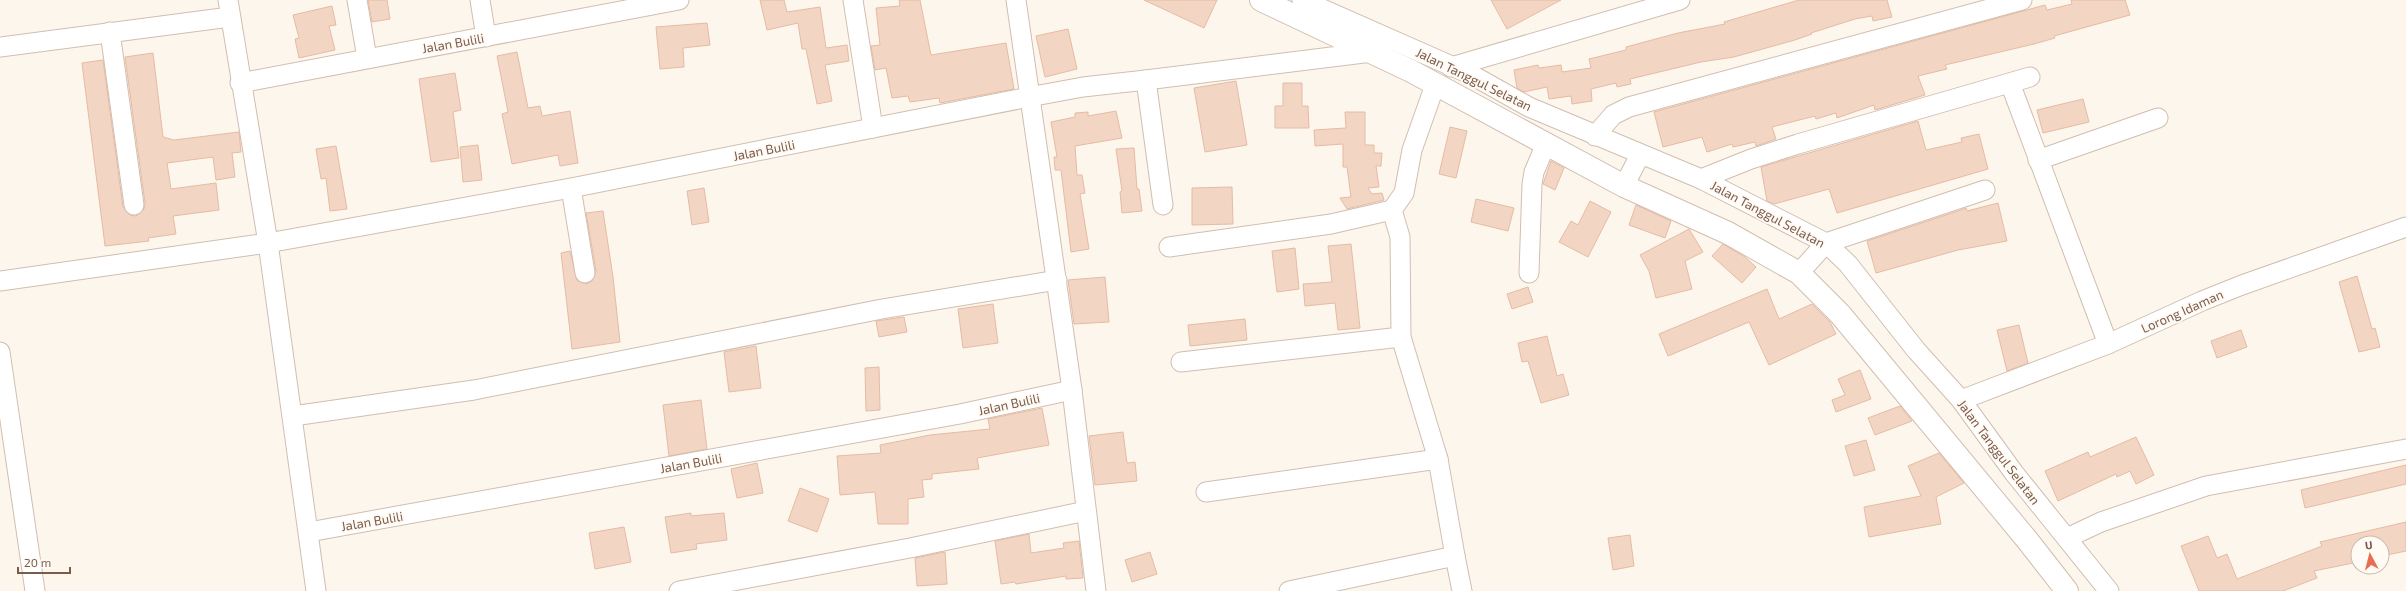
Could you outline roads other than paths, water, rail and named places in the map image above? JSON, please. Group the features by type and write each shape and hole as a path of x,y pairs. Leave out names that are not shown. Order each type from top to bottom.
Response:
{"street":[{"path":"357,0 367,58"},
{"path":"480,0 486,37"},
{"name":"Jalan Bulili","path":"240,83 679,0"},
{"path":"853,0 873,128"},
{"path":"1016,0 1072,390 1096,591"},
{"name":"Jalan Tanggul Selatan","path":"1261,0 1372,52 1624,186 1728,233 1799,273 1840,314 2028,541 2067,591"},
{"name":"Jalan Tanggul Selatan","path":"1302,0 1472,75 1529,107 1640,155 1701,179 1826,243 1848,264 1916,350 1961,400 2014,473 2109,591"},
{"path":"1451,67 1680,0"},
{"path":"1596,136 1613,115 1629,107 2022,0"},
{"path":"0,47 110,32 229,9 240,83 268,243 316,591"},
{"path":"110,32 134,205"},
{"name":"Jalan Bulili","path":"0,281 268,243 571,188 1083,87 1372,52"},
{"path":"1701,179 1750,160 1798,144 2030,77"},
{"path":"1146,80 1163,205"},
{"path":"2010,83 2108,344"},
{"path":"1169,247 1331,224 1392,210 1404,193 1412,150 1434,85"},
{"path":"2038,160 2158,118"},
{"path":"1529,273 1532,184 1534,172 1546,144"},
{"path":"1624,186 1640,155"},
{"path":"571,188 584,273"},
{"path":"1799,273 1826,243 1985,190"},
{"path":"1392,210 1400,237 1401,337 1438,458 1462,591"},
{"name":"Lorong Idaman","path":"1961,400 2108,344 2202,301 2406,228"},
{"path":"293,416 474,390 882,309 1057,280"},
{"path":"1181,362 1401,337"},
{"path":"0,352 7,450 35,591"},
{"name":"Jalan Bulili","path":"308,532 960,414 1072,390"},
{"path":"2067,538 2101,522 2206,486 2406,449"},
{"path":"1206,492 1438,458"},
{"path":"679,591 887,552 1086,511"},
{"path":"1289,591 1455,556"}]}
